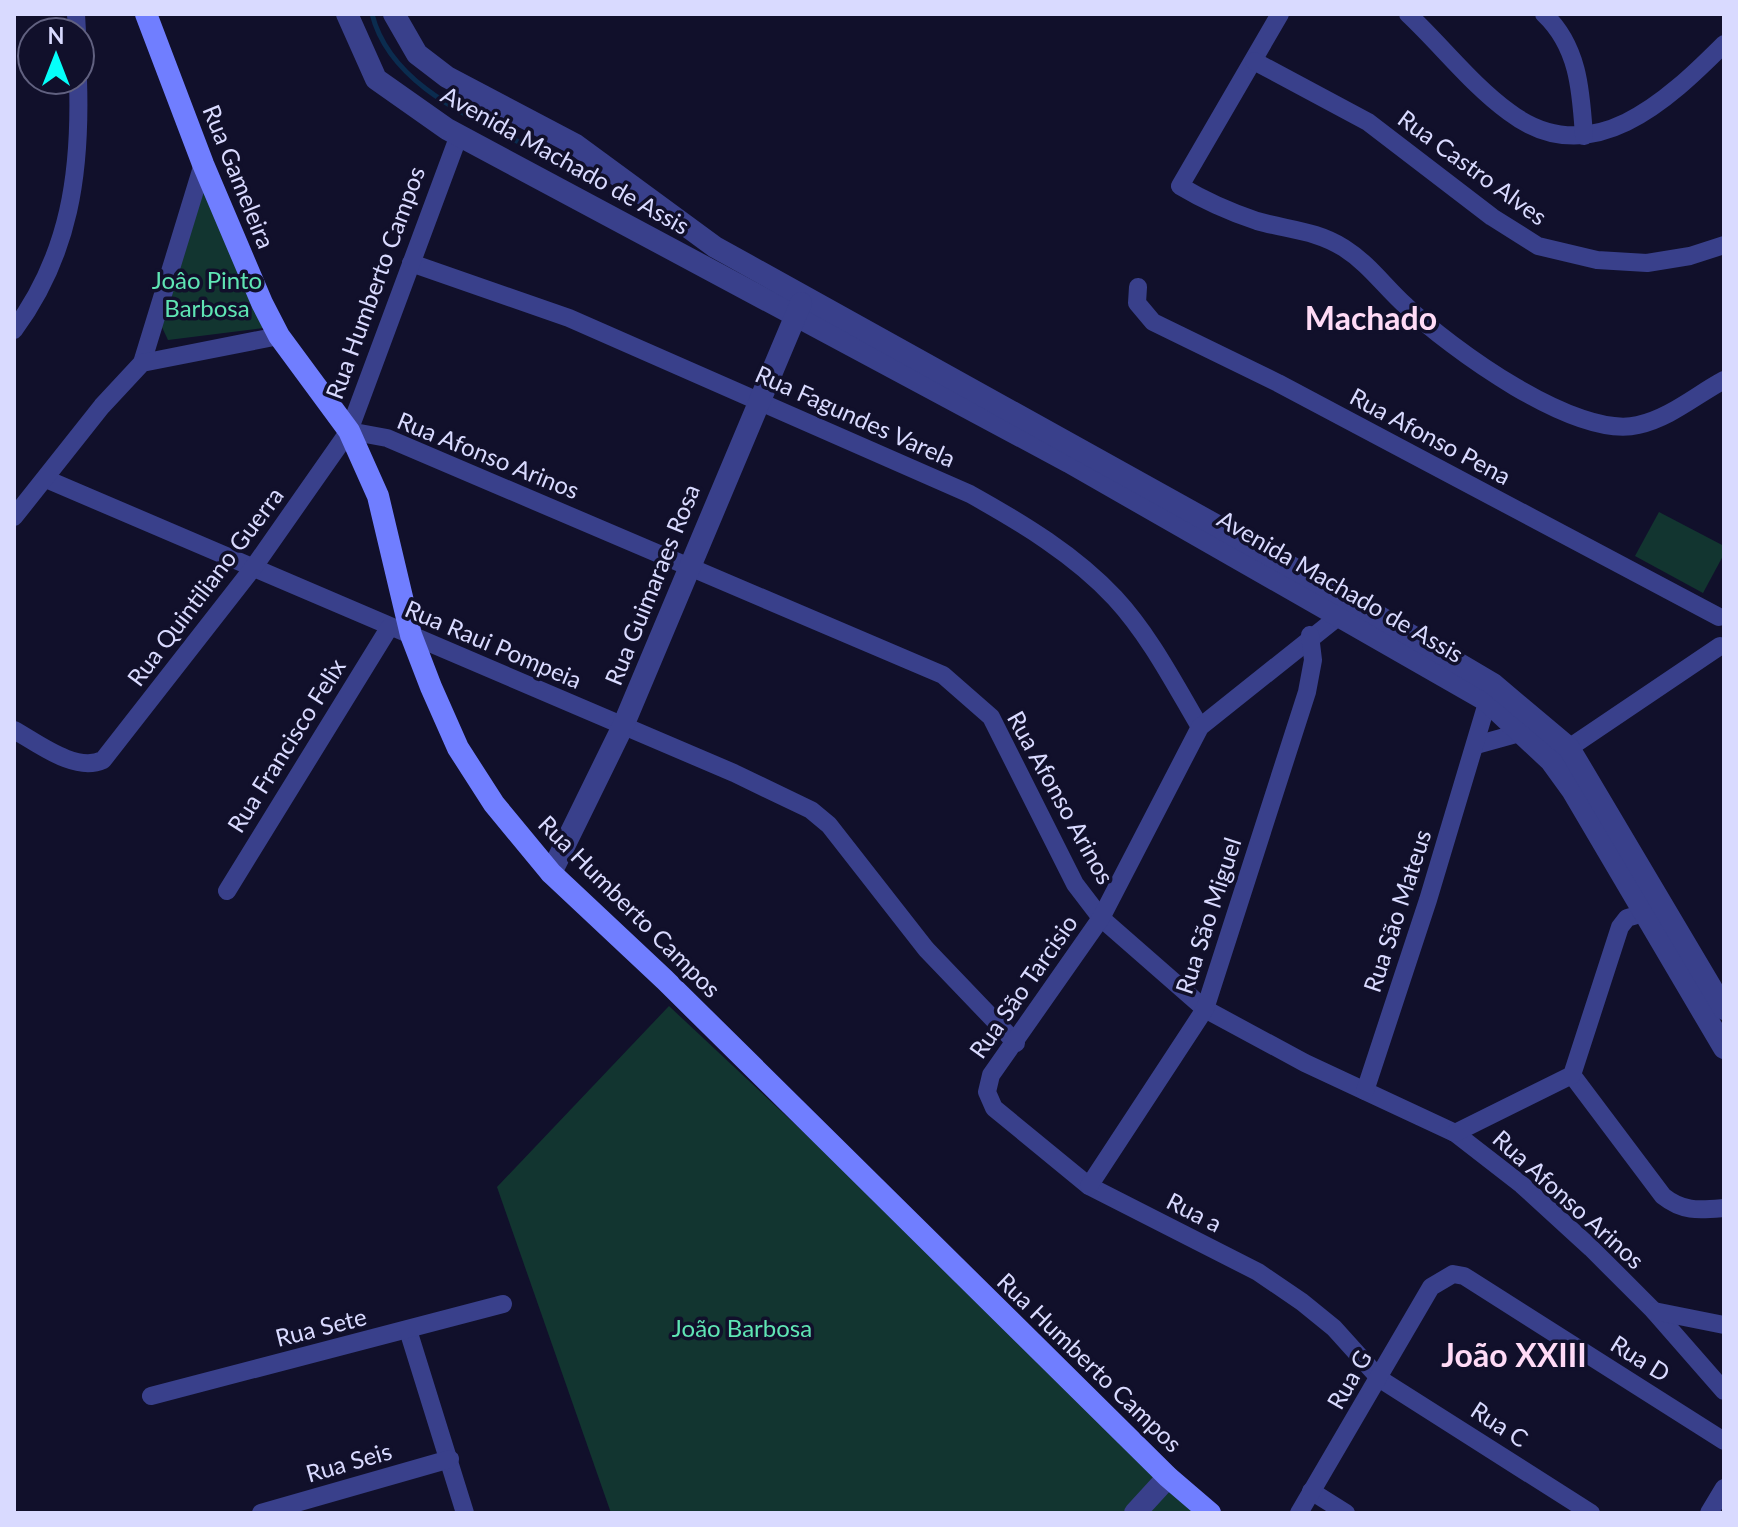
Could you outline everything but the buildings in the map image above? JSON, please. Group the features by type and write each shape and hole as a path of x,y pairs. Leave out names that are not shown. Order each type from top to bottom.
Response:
{"main road":[{"name":"Rua Gameleira","path":"146,14 203,164 279,336 349,431"},
{"name":"Rua Humberto Campos","path":"349,431 378,496 411,635 458,748 494,804 551,873 665,980 1168,1477 1210,1513"}],"street":[{"name":"Avenida Machado de Assis","path":"347,14 376,79 459,135 623,226 800,306 1356,603 1490,693 1560,754 1655,909 1724,1009"},
{"name":"Avenida Machado de Assis","path":"394,14 417,54 447,77 576,145 800,306 1338,616 1490,693 1523,732 1560,754"},
{"path":"1280,14 1180,186 1212,205 1260,222 1327,238 1373,269 1405,305 1484,366 1539,401 1586,420 1613,429 1639,425 1669,413 1724,380"},
{"path":"1408,14 1508,112 1541,129 1584,136 1655,109 1684,86 1724,44"},
{"path":"1544,14 1573,55 1581,88 1584,136"},
{"name":"Rua Castro Alves","path":"1254,61 1368,122 1492,217 1538,246 1597,260 1647,263 1690,256 1724,245"},
{"path":"14,330 30,309 60,241 76,183 78,96"},
{"name":"Rua Humberto Campos","path":"349,431 459,135"},
{"path":"14,517 102,406 142,363 203,164"},
{"name":"Rua Fagundes Varela","path":"411,263 569,318 970,494 1035,532 1114,597 1147,638 1200,727"},
{"name":"Rua Afonso Pena","path":"1138,287 1137,303 1153,322 1278,383 1722,615"},
{"name":"Rua Guimaraes Rosa","path":"551,873 623,726 800,306"},
{"path":"142,363 279,336"},
{"name":"Rua Afonso Arinos","path":"349,431 387,438 943,675 991,717 1075,884 1101,918 1205,1009 1455,1133 1534,1196 1654,1311 1724,1391"},
{"name":"Rua Quintiliano Guerra","path":"14,730 75,761 94,764 103,760 253,568 349,431"},
{"name":"Rua Raui Pompeia","path":"46,479 623,726 811,810 829,825 926,949 1016,1043"},
{"name":"Rua São Tarcisio","path":"987,1092 991,1075 1101,918 1200,727 1310,635 1356,603"},
{"path":"1560,754 1722,647 1714,631 1722,615"},
{"name":"Rua Francisco Felix","path":"227,891 389,628"},
{"name":"Rua São Miguel","path":"1089,1186 1205,1009 1307,692 1313,660 1310,635"},
{"name":"Rua São Mateus","path":"1365,1091 1490,693"},
{"path":"1476,745 1523,732"},
{"path":"1455,1133 1572,1075 1620,927 1627,918 1655,909"},
{"name":"Avenida Machado de Assis","path":"1655,909 1724,1048"},
{"path":"1572,1075 1663,1196 1677,1207 1690,1210 1724,1208"},
{"name":"Rua a","path":"987,1092 994,1108 1089,1186 1258,1272 1334,1328 1380,1379"},
{"name":"Rua G","path":"1299,1513 1431,1287 1447,1275"},
{"name":"Rua D","path":"1447,1275 1464,1276 1724,1441"},
{"name":"Rua Sete","path":"151,1396 503,1304"},
{"path":"1654,1311 1724,1325"},
{"path":"408,1330 465,1513"},
{"name":"Rua C","path":"1380,1379 1591,1513"},
{"name":"Rua Seis","path":"261,1513 450,1459"},
{"path":"1135,1513 1168,1477"},
{"path":"1709,1513 1724,1488"},
{"path":"1311,1491 1346,1513"}],"green space":[{"name":"Joâo Pinto Barbosa","path":"205,181 263,328 168,340 160,323"},
{"path":"1659,512 1724,546 1724,554 1703,593 1635,556"},
{"name":"João Barbosa","path":"669,1006 1168,1474 1203,1513 611,1513 497,1187"}],"waterway":[{"path":"372,14 383,41 400,65 421,85 473,119 553,160"}],"district":[{"name":"Machado","path":"1371,319"},
{"name":"João XXIII","path":"1514,1356"}]}
